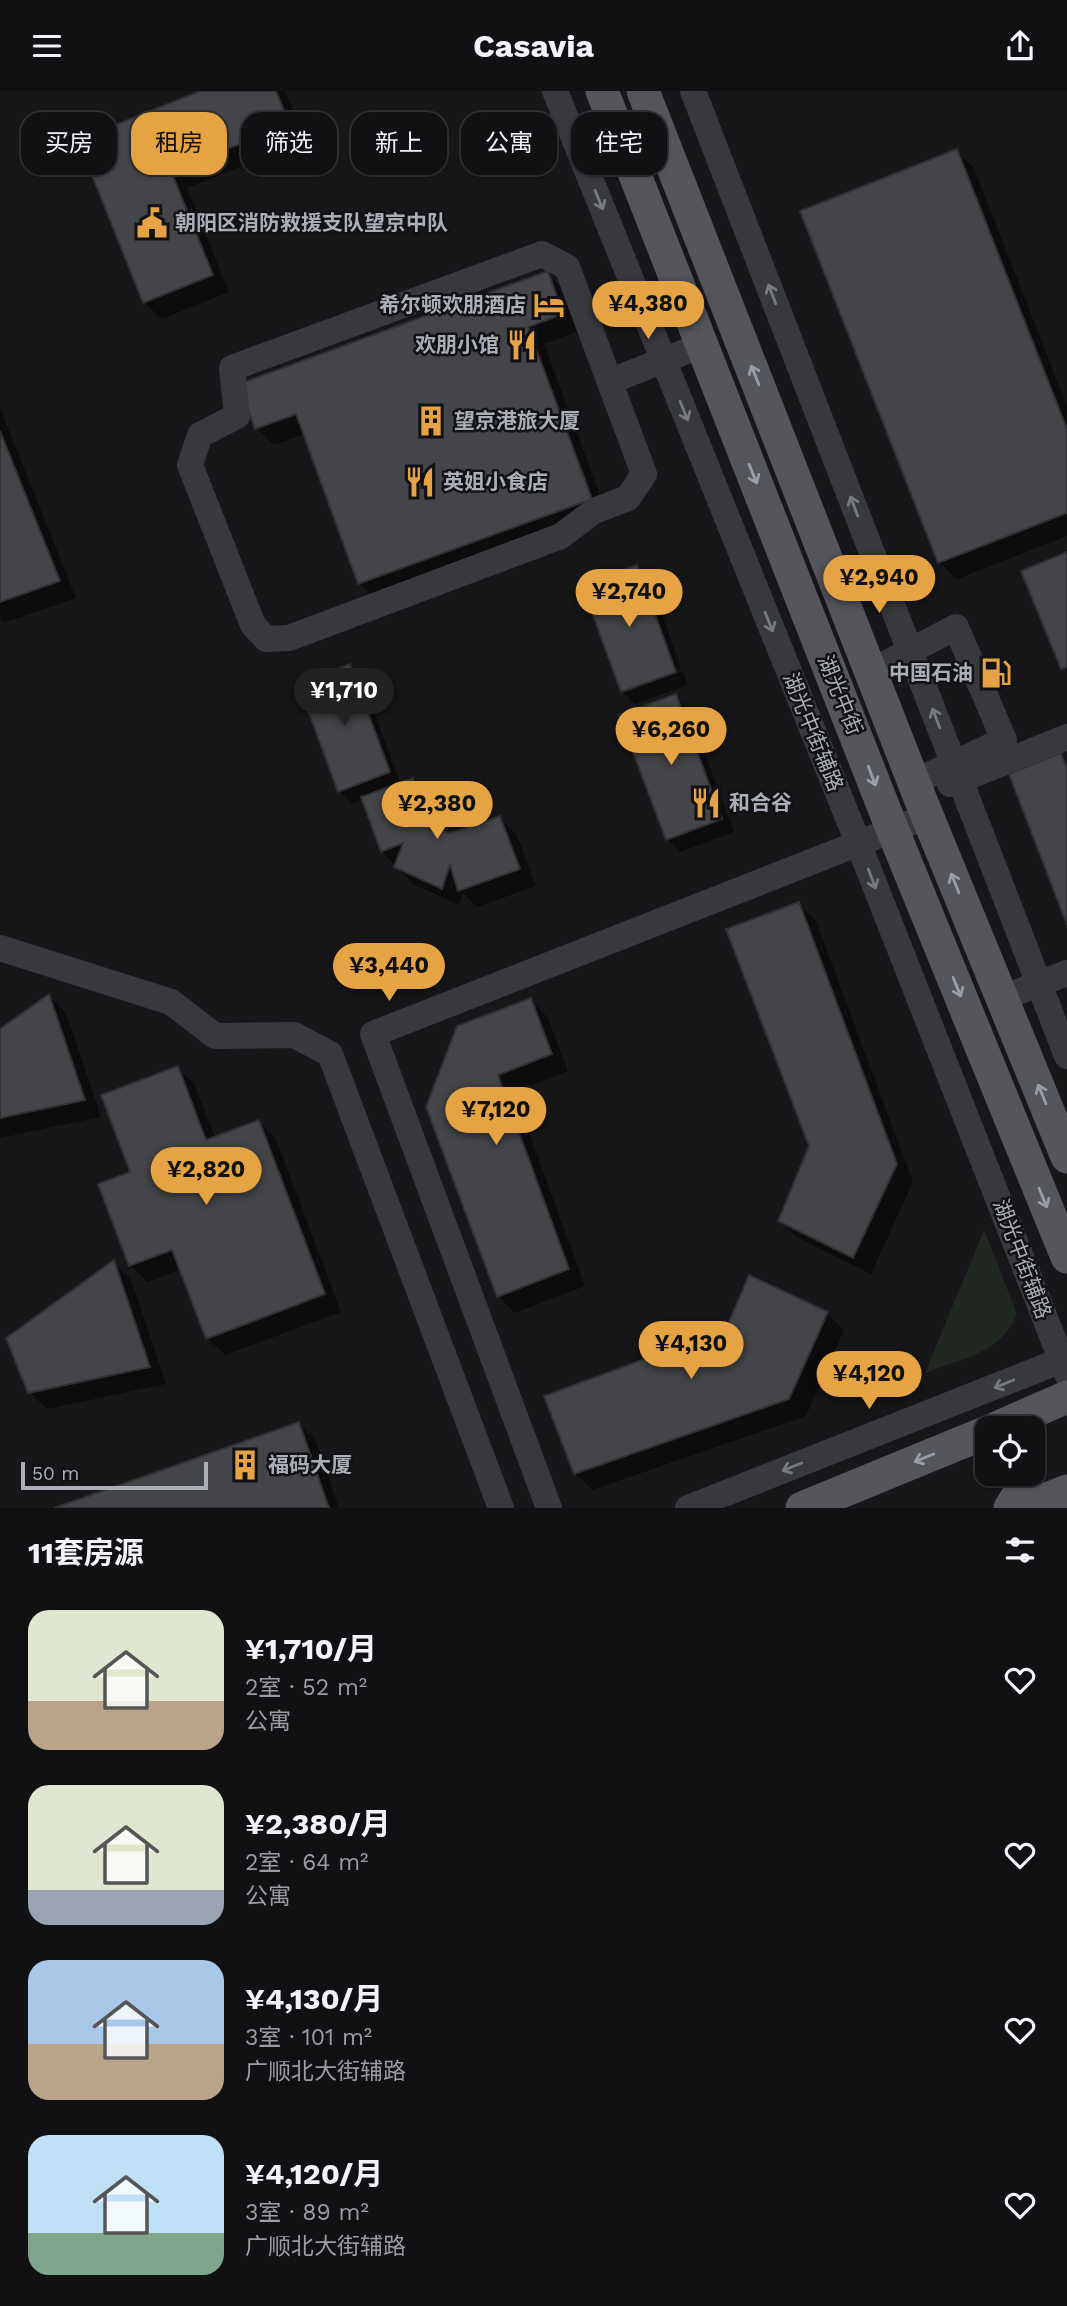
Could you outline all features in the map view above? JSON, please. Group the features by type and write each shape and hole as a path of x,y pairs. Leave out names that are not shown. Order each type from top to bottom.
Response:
{"main road":[{"name":"湖光中街","path":"602,91 893,831 1067,1257"},
{"name":"湖光中街","path":"643,91 920,798 1067,1157"},
{"path":"1025,1416 1067,1397"},
{"path":"802,1508 975,1438"},
{"path":"1010,1508 1024,1486"},
{"path":"1024,1508 1067,1491"}],"street":[{"name":"湖光中街辅路","path":"555,91 1065,1364"},
{"path":"693,91 1067,1056"},
{"path":"542,254 567,267 611,381 644,474 628,498 594,511 561,536 289,638 266,639 253,625 190,465 200,435 237,416 232,368 542,254"},
{"path":"611,381 702,345"},
{"path":"550,1508 373,1034 893,831 920,798 1004,740 956,627 872,671"},
{"path":"956,771 1067,737"},
{"path":"0,948 171,1002 215,1036 294,1035 330,1054 501,1508"},
{"path":"1002,998 1067,973"},
{"path":"688,1508 1065,1364"}],"shaded area":[{"path":"984,1230 1017,1314 1011,1327 991,1346 925,1373"}],"building":[{"name":"朝阳区消防救援支队望京中队","path":"200,91 276,91 285,112 241,112 241,143 227,149 227,112 148,112"},
{"name":"朝阳区消防救援支队望京中队","path":"131,119 131,175 173,175 213,275 143,303 92,175 117,175 117,124"},
{"path":"957,149 1067,429 1067,513 938,563 800,211"},
{"name":"望京港旅大厦","path":"548,271 563,314 528,327 592,499 358,584 296,414 255,429 239,384"},
{"path":"0,431 60,581 0,602"},
{"path":"1067,552 1067,667 1061,669 1021,571"},
{"path":"637,565 676,672 621,692 582,585"},
{"path":"350,664 390,772 338,792 298,683"},
{"path":"676,694 722,819 666,840 619,715"},
{"path":"1061,753 1067,768 1067,925 1009,774"},
{"path":"413,778 432,829 450,833 500,816 520,869 458,891 450,865 442,889 394,867 403,843 381,852 361,797"},
{"path":"799,902 897,1164 853,1258 778,1221 809,1146 726,929"},
{"path":"49,994 85,1100 0,1118 0,1029"},
{"path":"531,998 552,1054 498,1075 569,1269 497,1297 426,1107 457,1026"},
{"path":"178,1066 206,1140 259,1120 325,1294 206,1339 172,1250 129,1266 98,1184 130,1172 101,1095"},
{"path":"114,1260 150,1367 28,1393 6,1338"},
{"path":"749,1275 828,1312 789,1399 574,1474 544,1396 726,1329"},
{"name":"福码大厦","path":"299,1422 329,1508 54,1508"}],"place":[{"name":"朝阳区消防救援支队望京中队","path":"152,223"},
{"name":"希尔顿欢朋酒店","path":"549,305"},
{"name":"欢朋小馆","path":"522,345"},
{"name":"望京港旅大厦","path":"431,421"},
{"name":"英姐小食店","path":"420,482"},
{"name":"中国石油","path":"996,673"},
{"name":"和合谷","path":"706,803"},
{"name":"福码大厦","path":"245,1465"}]}
